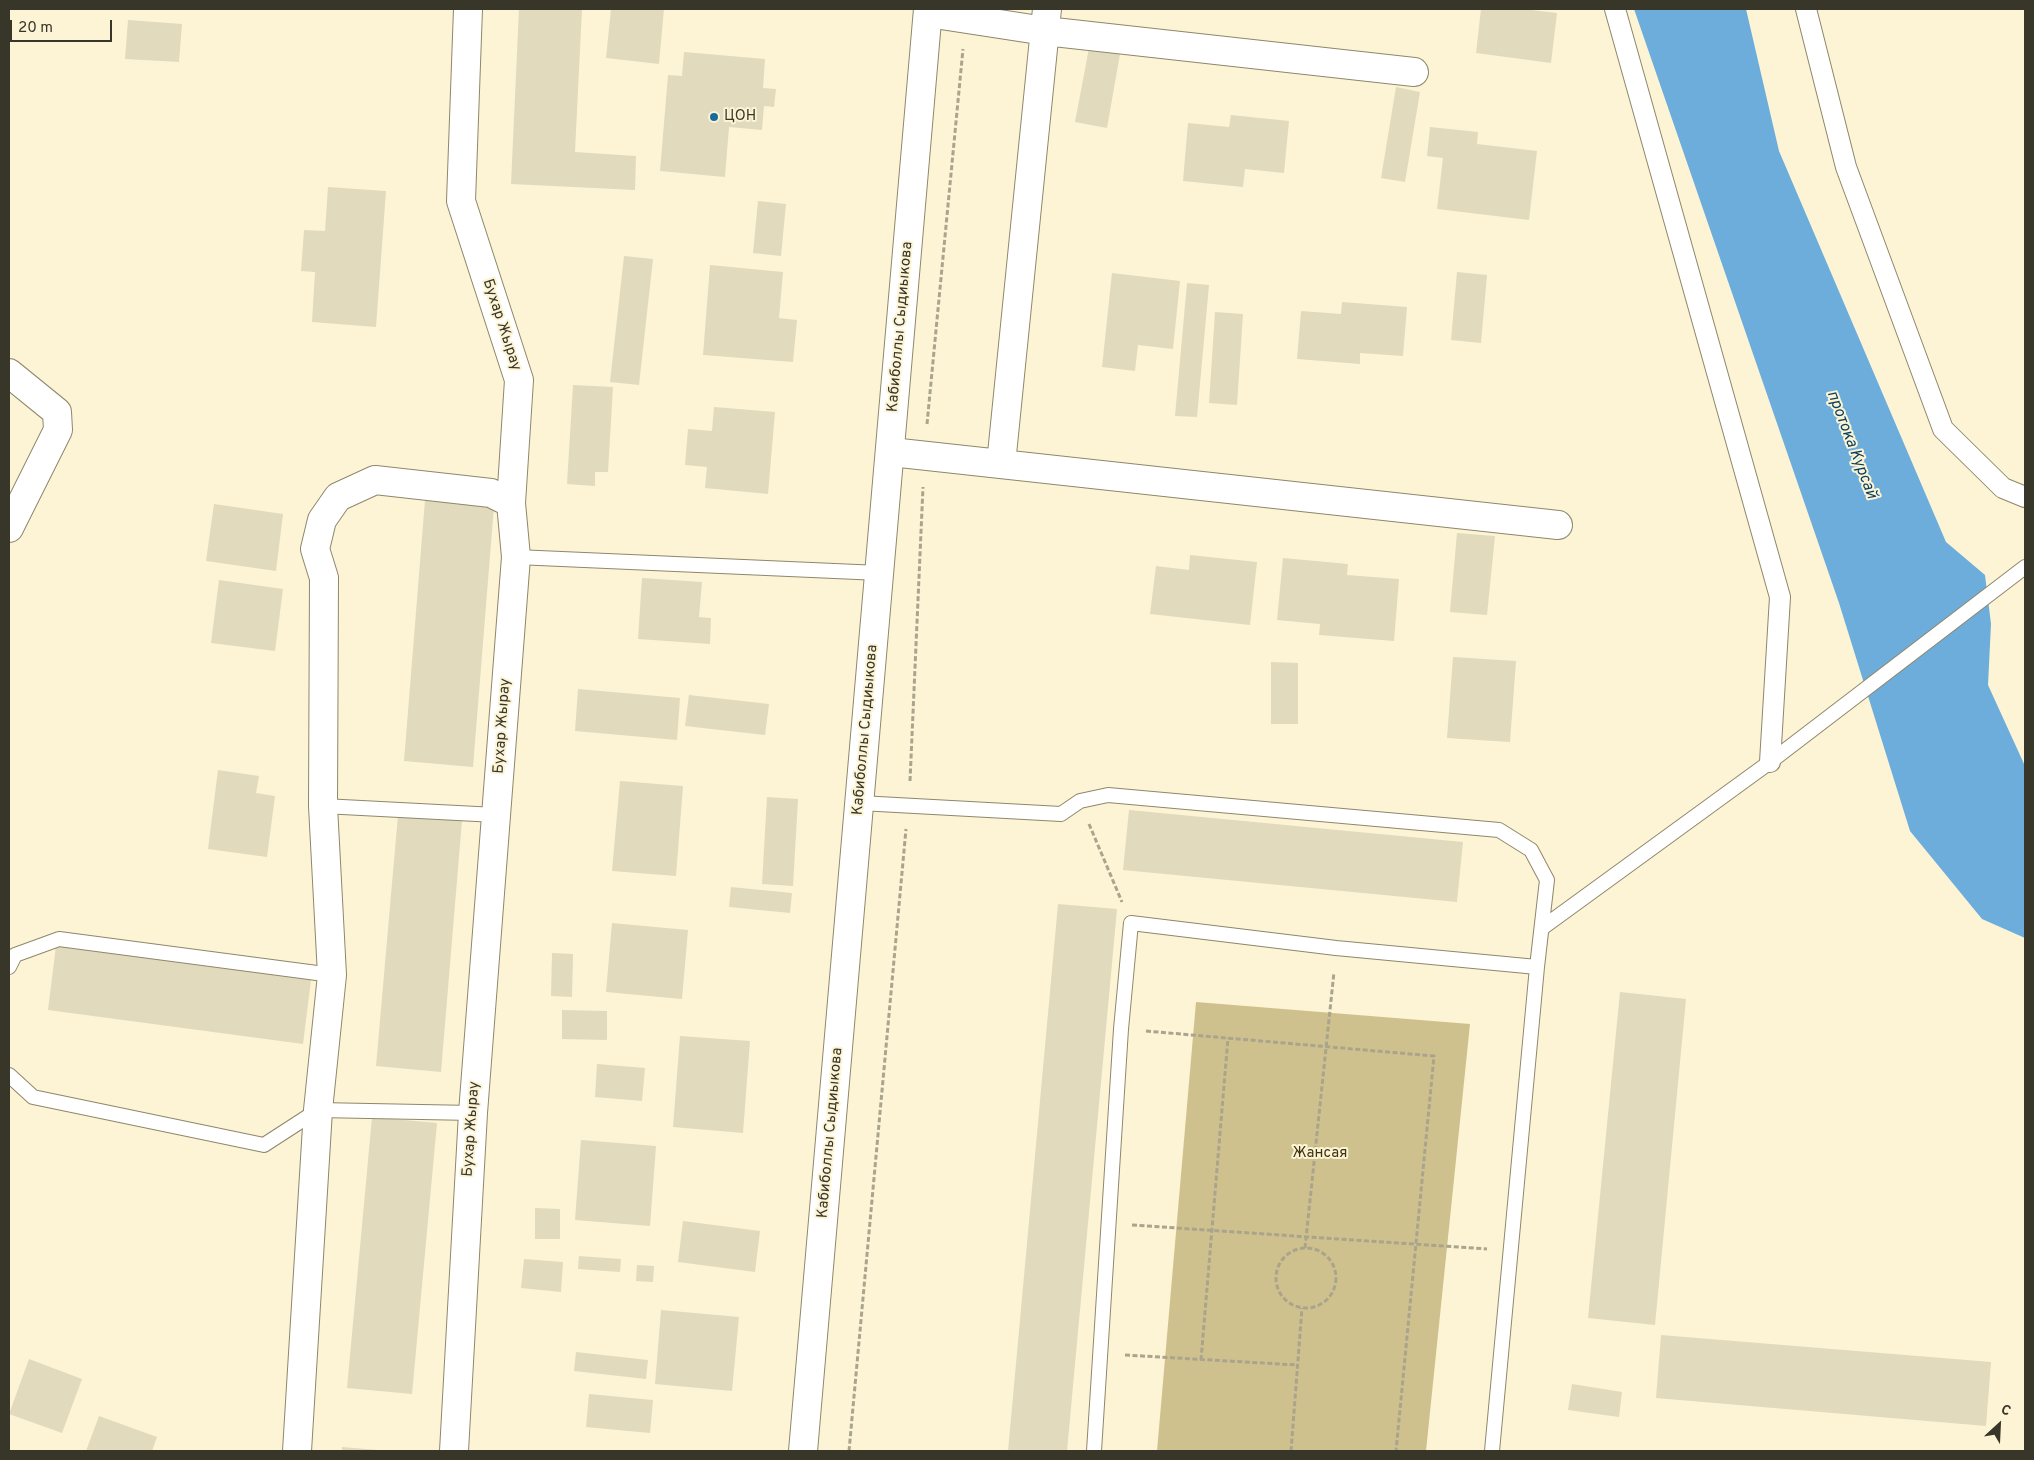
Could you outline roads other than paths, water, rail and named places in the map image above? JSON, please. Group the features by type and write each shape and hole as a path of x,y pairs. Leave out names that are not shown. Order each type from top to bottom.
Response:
{"street":[{"name":"Бухар Жырау","path":"454,1451 473,1113 516,557 511,503 519,380 461,201 468,9"},
{"path":"1615,9 1780,597 1770,762"},
{"path":"1806,9 1846,167 1943,429 2003,488 2025,497"},
{"path":"928,11 966,19 1046,20 1414,72"},
{"name":"Кабиболлы Сыдиыкова","path":"802,1451 891,452 928,11"},
{"path":"1001,464 1046,20"},
{"path":"9,374 57,412 58,430 9,528"},
{"path":"891,452 1558,525"},
{"path":"297,1451 318,1110 332,975 323,806 324,578 315,549 322,520 338,497 374,480 491,493 511,503"}],"lane":[{"path":"516,557 880,573"},
{"path":"1542,928 1770,762 2025,567"},
{"path":"860,803 1061,814 1080,801 1108,795 1499,830 1531,850 1547,880 1492,1451"},
{"path":"323,806 496,815"},
{"path":"1094,1451 1121,1029 1131,923 1336,948 1538,967"},
{"path":"9,967 15,955 60,939 332,975"},
{"path":"9,1075 33,1097 264,1145 318,1110 473,1113"}],"water":[{"name":"протока Курсай","path":"1634,9 1746,9 1779,151 1946,542 1985,575 1991,624 1988,685 2025,766 2025,938 1982,919 1910,831 1839,603"}],"place":[{"name":"ЦОН","path":"714,117"}],"park label":[{"name":"Жансая","path":"1320,1154"}]}
